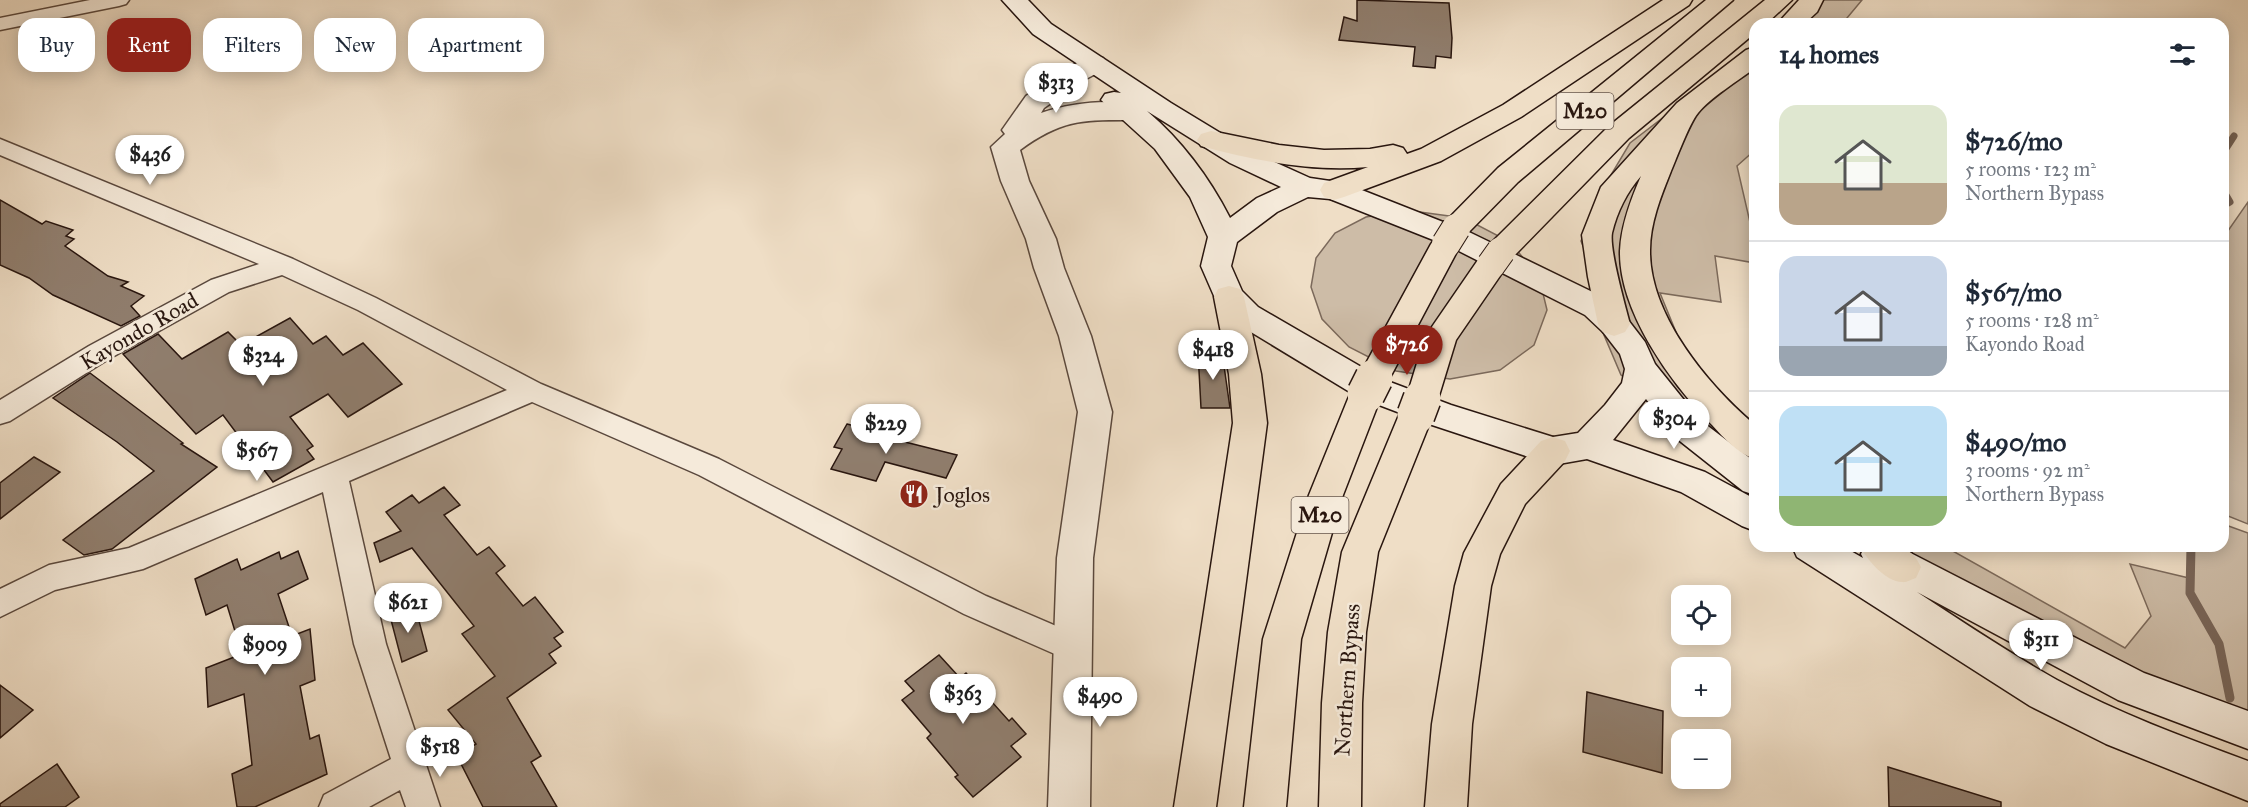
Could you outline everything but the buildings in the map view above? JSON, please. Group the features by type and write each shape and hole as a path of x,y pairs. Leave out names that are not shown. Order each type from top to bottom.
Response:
{"highway":[{"path":"1320,188 1431,155 1512,111 1680,0"},
{"name":"M20","path":"1265,807 1282,639 1326,495 1370,386 1451,236 1508,175 1721,0"},
{"name":"Northern Bypass","path":"1758,18 1780,0"},
{"path":"1796,18 1812,0"},
{"name":"Northern Bypass","path":"1340,807 1342,704 1347,632 1360,552 1400,460 1441,337 1496,258 1619,132 1749,25"},
{"path":"1614,324 1603,277 1597,235 1615,187 1686,109 1749,60"},
{"path":"1686,109 1661,163 1641,217 1635,251 1641,288 1656,328 1699,389 1734,428 1749,440"},
{"path":"1211,140 1328,161 1383,157 1465,137"},
{"path":"1195,807 1250,423 1245,374 1229,297"},
{"path":"1446,807 1452,724 1473,586 1482,554 1513,494 1571,448"}],"main road":[{"path":"998,0 1020,35 1162,109 1272,174 1320,188 1503,258 1596,307 1614,324 1634,350 1641,369 1688,429 1749,476"},
{"path":"1014,0 1041,28 1133,112 1201,187 1223,237 1216,266 1229,297 1246,315 1370,388 1441,415 1693,482 1749,513"},
{"path":"1005,147 1035,102 1085,69"},
{"path":"1005,147 1032,126 1054,116 1073,112 1133,112"},
{"path":"1005,147 1015,181 1041,239 1049,268 1075,336 1095,412 1075,558 1069,807"},
{"path":"1223,237 1267,205 1320,188"},
{"path":"1571,448 1617,414 1637,386 1641,369"},
{"path":"1845,552 1874,557 2132,687 2248,730"},
{"path":"1874,557 1966,646 2078,711 2167,750 2248,781"}],"street":[{"path":"0,27 119,0"},
{"path":"0,125 8,150 284,264 367,304 532,391 709,467 975,605 1073,648"},
{"name":"Kayondo Road","path":"0,413 130,335 220,286 284,264"},
{"path":"0,604 49,578 132,560 532,391"},
{"path":"334,475 369,644 423,807"},
{"path":"336,807 409,767"}],"shaded area":[{"path":"1807,0 1862,0 1847,18 1788,18"},
{"path":"1749,52 1749,155 1737,166 1749,218 1749,262 1715,256 1721,302 1660,293 1687,359 1733,408 1749,420 1749,466 1621,375 1604,335 1606,303 1581,241 1602,190 1630,143"},
{"path":"2248,202 2248,524 2229,516 2229,229"},
{"path":"1405,210 1464,218 1510,242 1539,277 1547,310 1534,345 1500,370 1450,379 1396,371 1349,347 1322,319 1311,287 1316,258 1335,233 1366,217"},
{"path":"2229,526 2248,533 2248,740 1875,552 1955,552 2125,648 2151,616 2130,564 2189,578 2191,552 2229,552"}],"waterway":[{"path":"2229,144 2234,136"},
{"path":"2191,552 2190,593 2219,644 2230,698"}],"place":[{"name":"Joglos","path":"914,494"}]}
